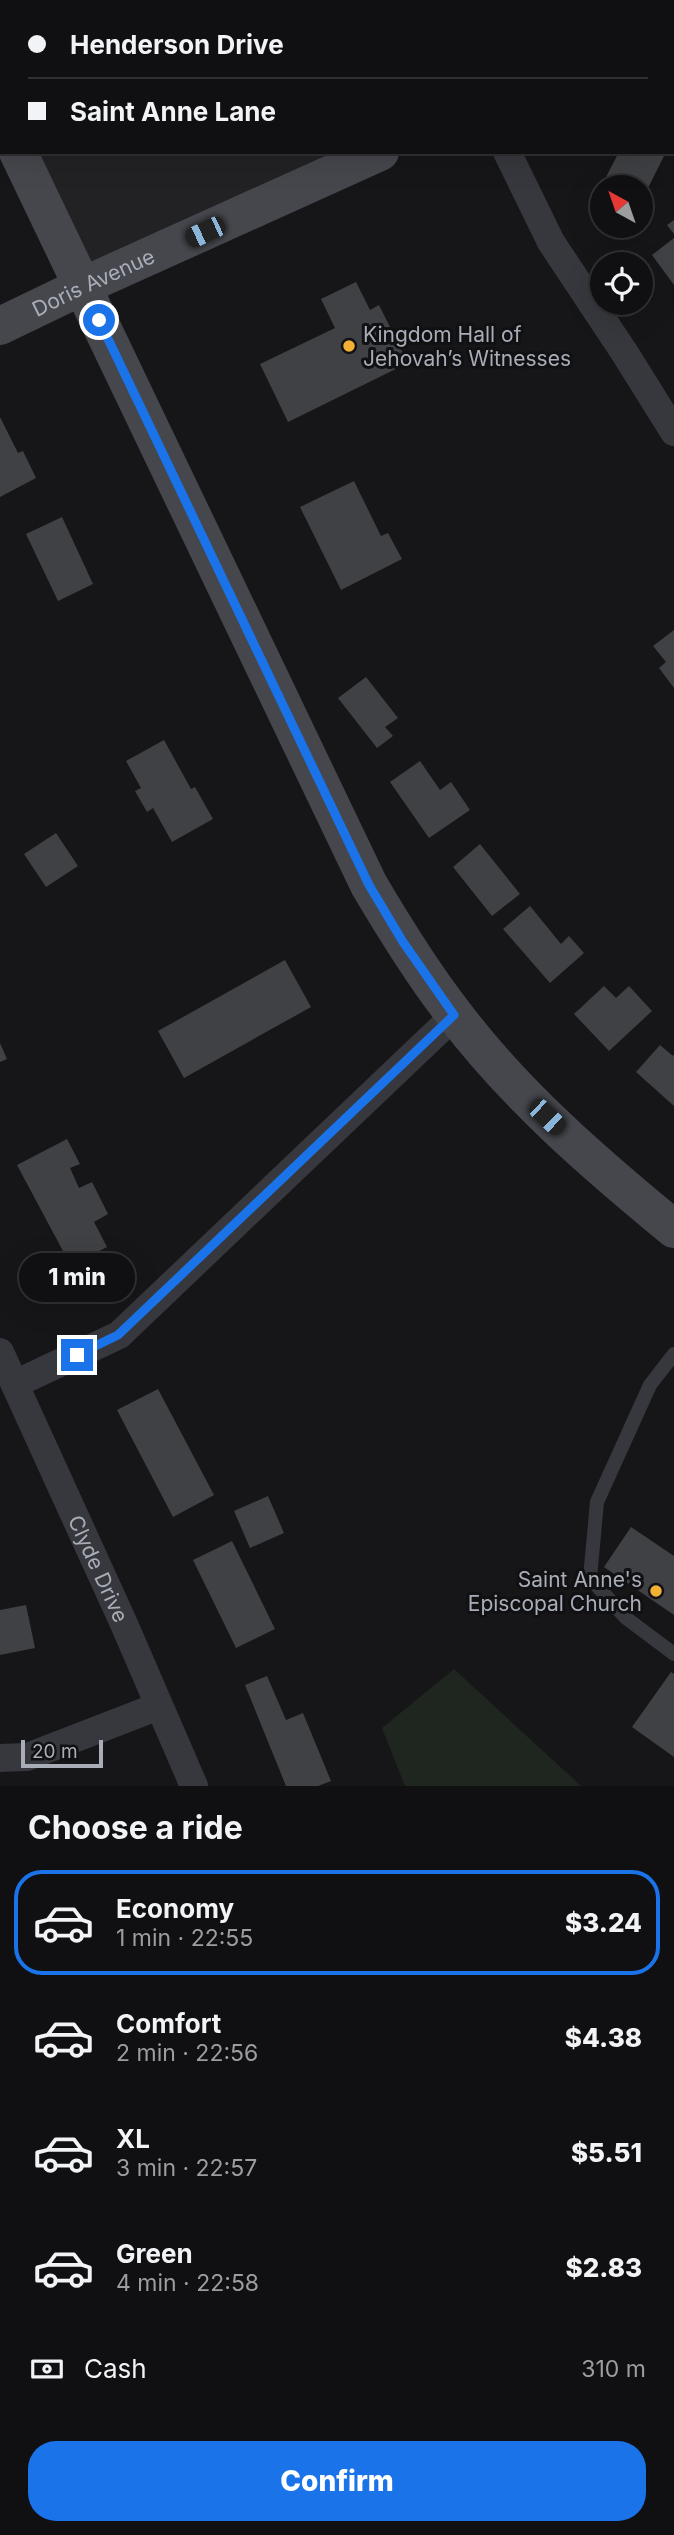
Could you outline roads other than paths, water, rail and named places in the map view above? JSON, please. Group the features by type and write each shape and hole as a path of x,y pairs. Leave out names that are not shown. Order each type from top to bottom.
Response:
{"main road":[{"path":"19,154 369,885 403,942 454,1015 527,1098 607,1174 674,1229"},
{"name":"Doris Avenue","path":"0,326 376,154"}],"street":[{"path":"508,154 551,242 674,432"},
{"path":"15,1384 118,1335 454,1015"},
{"name":"Clyde Drive","path":"0,1352 124,1624 194,1786"},
{"path":"0,1758 27,1757 159,1706"}],"lane":[{"path":"674,1354 650,1385 597,1502 590,1578 626,1618 674,1654"}],"place":[{"name":"Kingdom Hall of Jehovah’s Witnesses","path":"349,346"},
{"name":"Saint Anne's Episcopal Church","path":"656,1591"}]}
